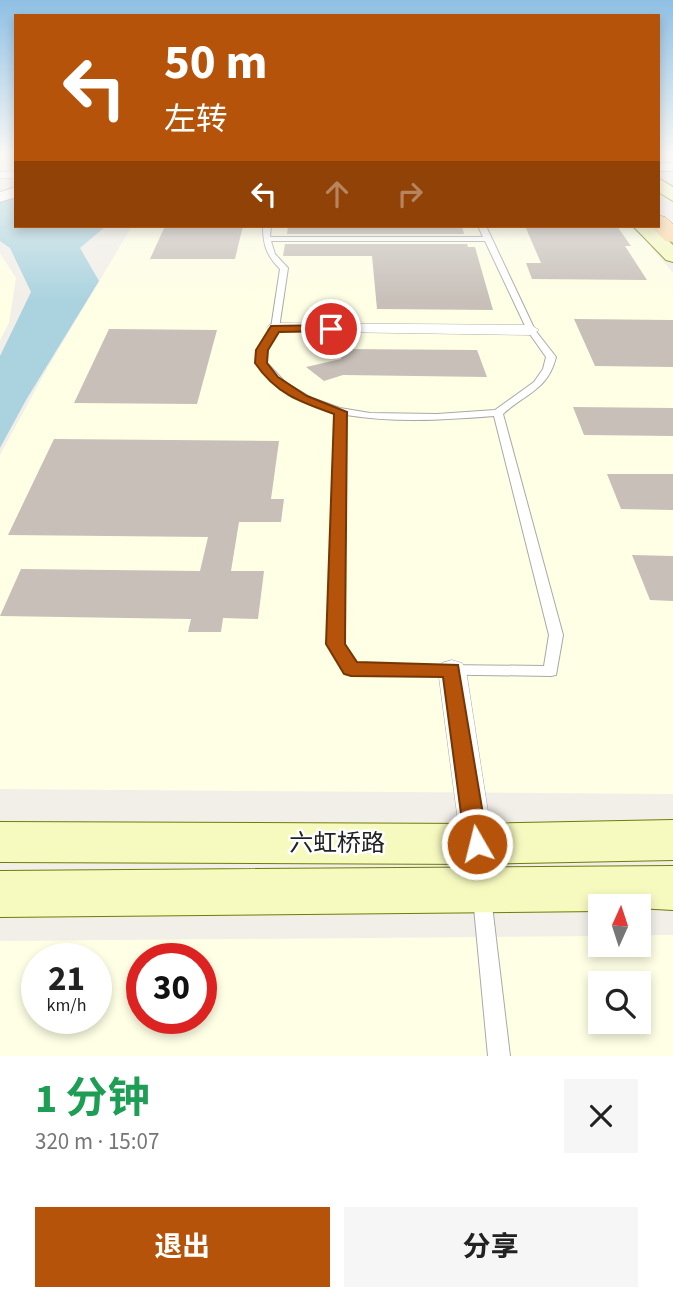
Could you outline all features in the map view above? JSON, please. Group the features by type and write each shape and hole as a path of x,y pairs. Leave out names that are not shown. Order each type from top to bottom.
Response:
{"main road":[{"path":"661,225 673,256"},
{"name":"六虹桥路","path":"0,894 479,867 673,840"},
{"name":"六虹桥路","path":"0,842 479,867 673,888"}],"street":[{"path":"275,328 531,330"},
{"path":"452,670 479,867"}],"lane":[{"path":"267,228 270,256 284,268 275,328 262,350 261,363 273,380 302,398 341,412 420,419 498,414 511,400 538,387 549,373 551,357 531,330 483,228"},
{"path":"266,239 488,239"},
{"path":"341,412 335,644 351,669 551,671 556,635 498,414"},
{"path":"479,867 499,1056"}],"shaded area":[{"path":"131,228 631,228 673,273 673,794 0,789 0,455 44,374"},
{"path":"0,253 16,278 9,323 0,340"},
{"path":"651,935 673,935 673,1056 0,1056 0,941 588,936 588,957 651,957"}],"water":[{"path":"0,203 14,203 14,228 104,228 80,248 99,281 26,400 0,448 0,356 31,292 10,248 0,241"}],"building":[{"path":"164,228 243,228 235,259 150,259"},
{"path":"288,228 462,228 464,234 287,234"},
{"path":"526,228 618,228 631,246 625,246 647,280 532,279 526,263 541,263"},
{"path":"285,244 467,244 468,247 475,247 493,310 377,309 372,256 283,256"},
{"path":"574,319 673,320 673,367 595,366"},
{"path":"109,329 217,330 197,404 74,403"},
{"path":"341,349 477,350 487,377 343,375 324,381 306,367 341,359"},
{"path":"573,407 673,408 673,436 584,435"},
{"path":"54,439 279,441 271,499 284,499 281,522 239,522 231,571 264,571 258,619 223,618 221,632 188,632 191,619 0,616 21,569 200,571 208,537 8,535"},
{"path":"607,474 673,474 673,510 621,509"},
{"path":"632,555 673,556 673,601 650,600"}],"route":[{"path":"331,329 275,328 262,350 261,363 273,380 302,398 341,412 335,644 351,669 452,670 477,844"}]}
